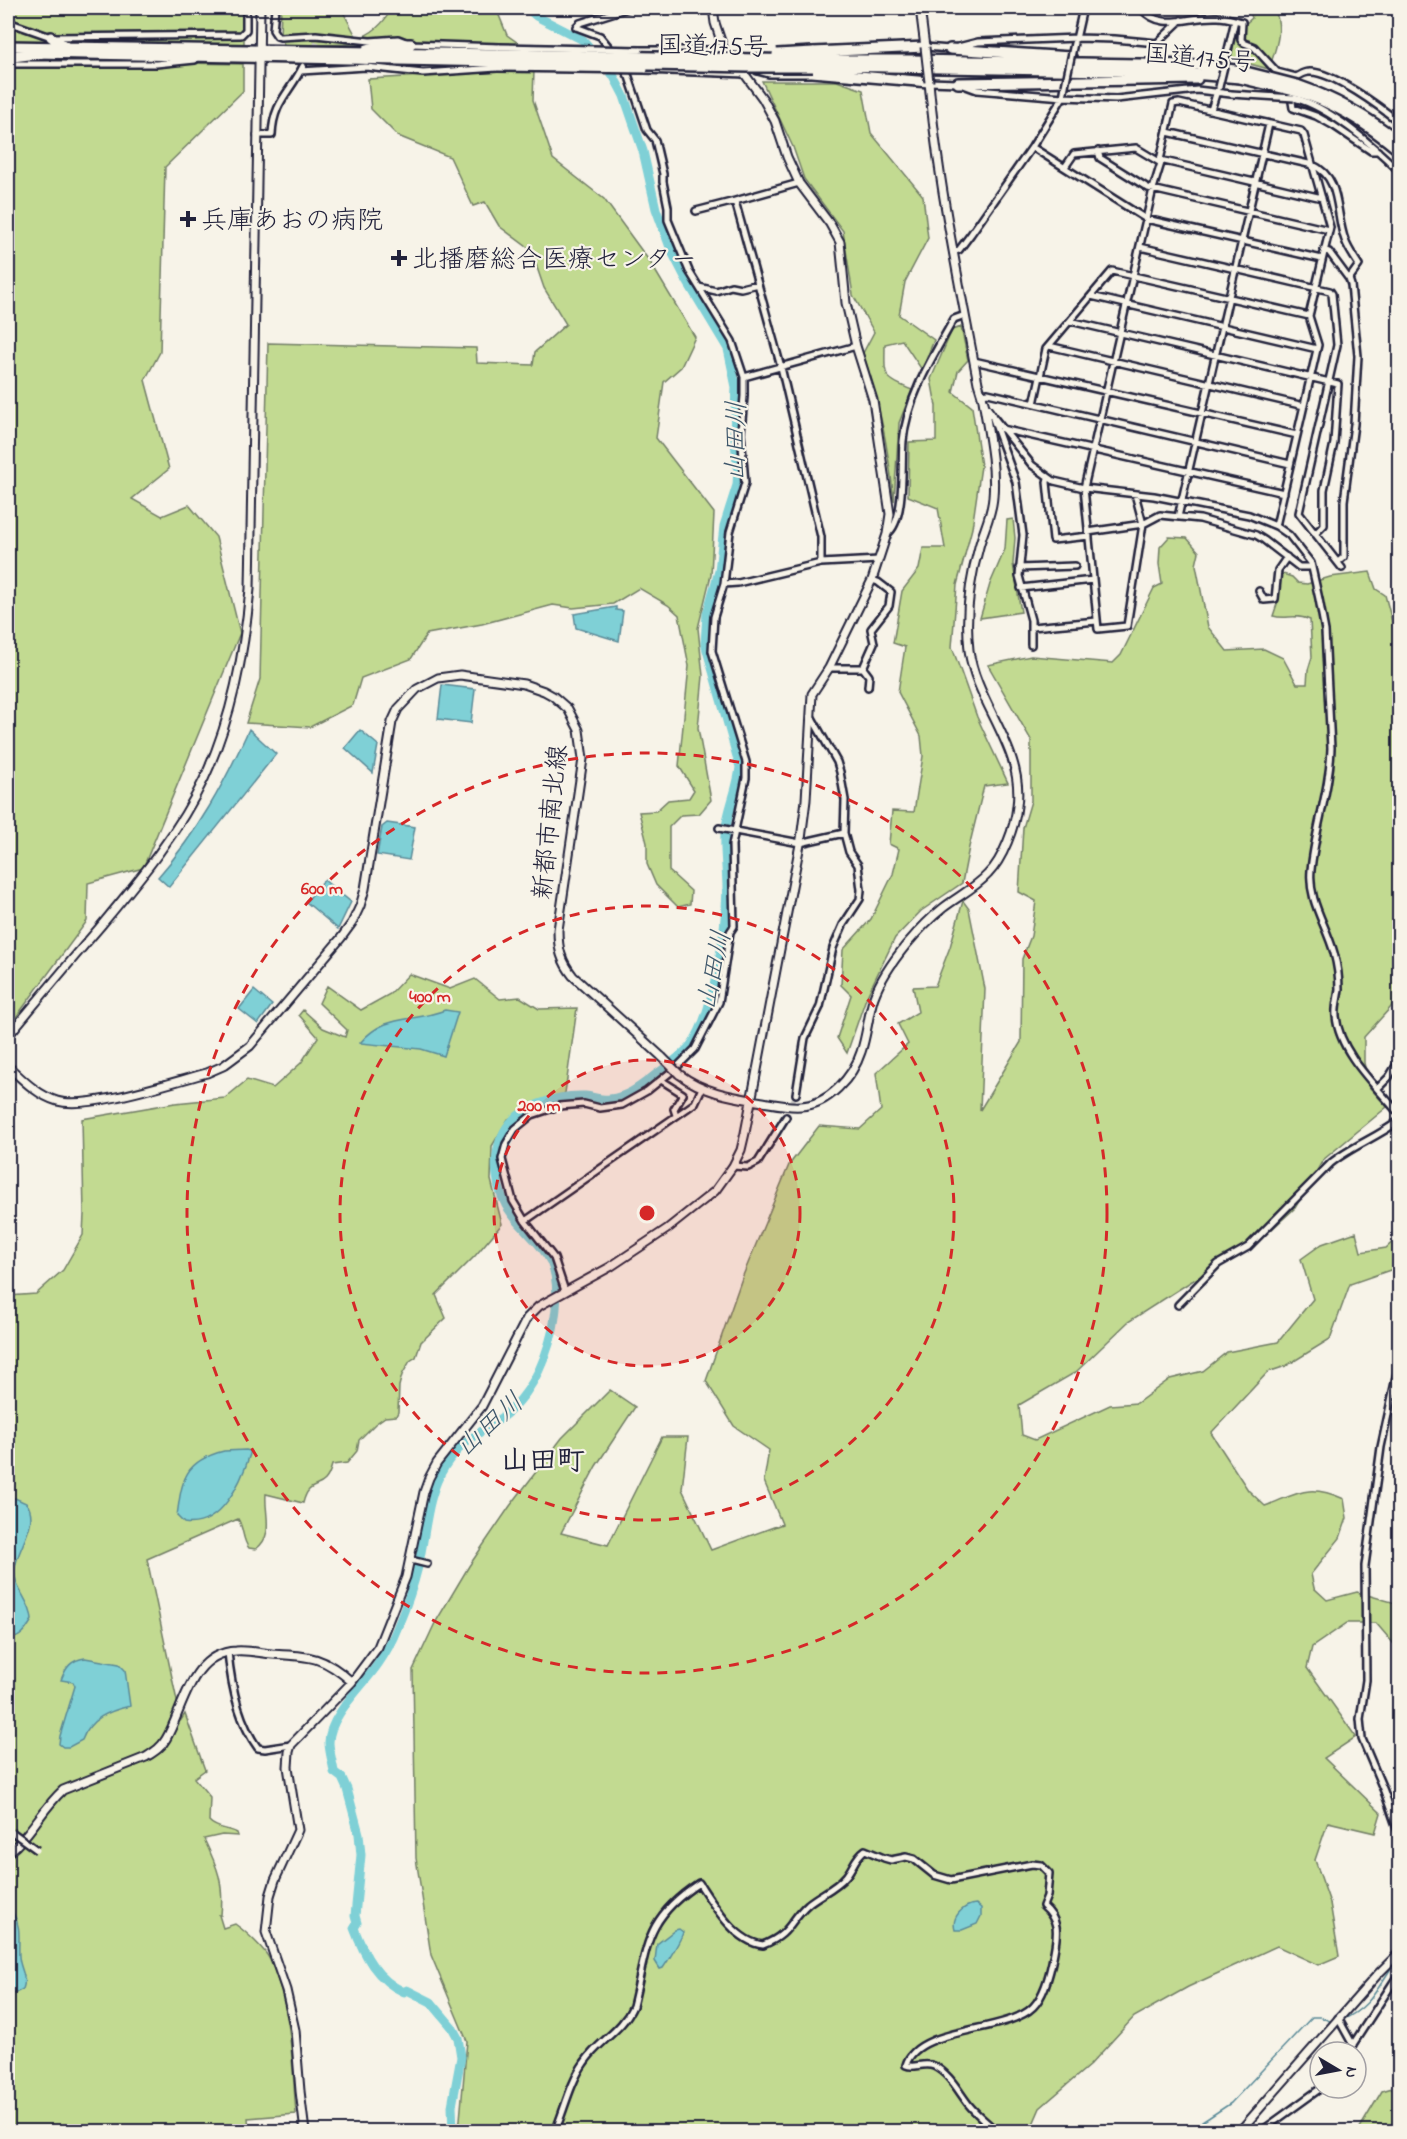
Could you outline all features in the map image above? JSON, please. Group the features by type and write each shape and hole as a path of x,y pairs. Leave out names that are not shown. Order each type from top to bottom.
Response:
{"highway":[{"path":"51,36 68,47"},
{"path":"353,52 386,44 411,44"},
{"name":"国道175号","path":"8,46 420,60 706,59 813,63 911,60 1197,65 1215,67 1324,94 1347,106 1400,142"},
{"path":"813,63 924,47"},
{"path":"950,49 1194,61 1215,67"},
{"name":"国道175号","path":"41,53 215,57 353,52 747,71 813,63 833,66 1170,72 1229,77 1241,75"},
{"path":"8,55 41,53"},
{"path":"813,63 929,82"},
{"path":"958,82 1143,81 1229,77"},
{"name":"国道175号","path":"1295,88 1340,110 1370,128 1400,151"}],"street":[{"path":"8,22 51,36 241,35 246,30 246,8"},
{"path":"8,1036 137,883 176,829 204,779 234,696 243,652 250,589 260,8"},
{"path":"275,8 273,30 277,36 323,35 370,41 398,39 411,44 499,58 645,70 747,71"},
{"path":"562,1293 554,1257 525,1221 513,1201 502,1160 506,1144 515,1129 532,1115 559,1106 584,1104 600,1108 622,1105 647,1091 695,1049 720,1002 730,932 734,926 732,845 746,778 746,762 712,651 714,617 724,584 730,532 745,483 741,433 744,377 732,340 689,271 668,220 663,174 655,140 647,130 629,77 610,47 600,36 576,27 620,9 628,8"},
{"path":"306,2132 300,2091 296,2030 286,1990 266,1932 270,1896 275,1880 298,1830 288,1767 291,1745 352,1682 378,1647 396,1606 411,1560 424,1492 429,1478 437,1463 482,1406 527,1318 539,1306 610,1267 667,1229 715,1191 734,1167 741,1150 801,843 806,800 809,714 812,694 829,668 873,580 887,534 890,514 873,400 856,346 846,303 840,242 830,224 800,183 787,157 775,121 747,71 723,50 713,8"},
{"path":"920,8 935,148 974,361 982,394 1016,482 1023,535 1019,568 1021,588 1032,627 1031,645"},
{"path":"953,252 959,250 972,234 1032,147 1063,97 1083,8"},
{"path":"1141,8 1154,20 1217,16 1242,22 1241,40 1254,47 1313,106 1343,124 1378,151 1400,172"},
{"path":"924,47 950,49 978,42 1115,39 1156,43 1181,20"},
{"path":"1211,110 1218,90 1234,20"},
{"path":"318,41 323,35"},
{"path":"257,135 272,135 272,118 302,68 366,67 423,73 499,58 640,50 723,50"},
{"path":"8,64 156,64 215,57"},
{"path":"1378,151 1371,151 1325,121 1293,108 1291,95 1306,72 1329,78 1368,98 1399,123 1395,128"},
{"path":"929,82 958,82 977,90 1116,99 1197,90 1218,90 1231,94 1295,88"},
{"path":"1135,494 1143,524 1127,626 1098,629 1084,488 1173,104 1179,103 1301,131 1322,198 1329,230 1309,316 1318,345 1276,526"},
{"path":"1178,518 1269,124"},
{"path":"1167,132 1313,165 1324,170 1334,188 1345,241 1359,265 1349,279"},
{"path":"1378,151 1382,145"},
{"path":"1032,147 1146,219 1322,260"},
{"path":"1065,167 1074,154 1136,148 1160,162 1322,198"},
{"path":"1098,152 1100,158 1148,188 1329,230"},
{"path":"696,211 800,183"},
{"path":"735,201 781,367 821,537 821,562"},
{"path":"1140,247 1330,291 1332,294 1337,345 1299,513 1342,568"},
{"path":"1324,250 1329,252 1349,279 1358,368 1354,424 1344,501 1344,557 1338,562"},
{"path":"1034,404 1046,349 1112,270 1309,316"},
{"path":"699,287 716,291 731,286 741,288 758,284"},
{"path":"1091,296 1317,349"},
{"path":"887,534 893,530 898,514 903,440 910,408 921,381 954,319 965,315"},
{"path":"1070,321 1338,384 1334,443 1324,490 1324,525 1315,534"},
{"path":"744,377 856,346"},
{"path":"1049,346 1304,406"},
{"path":"974,361 1297,435"},
{"path":"982,394 988,393 1290,464"},
{"name":"新都市南北線","path":"8,1066 31,1087 48,1098 84,1103 207,1073 223,1066 250,1046 341,938 352,923 360,906 368,873 389,735 398,709 408,697 428,683 438,678 460,675 535,686 561,702 579,729 583,759 558,930 560,955 573,976 679,1074 702,1088 751,1100 802,1106 820,1101 839,1087 853,1070 861,1052 874,996 884,975 921,927 989,874 1013,829 1018,804 1017,781 1011,757 976,678 966,627 969,587 993,499 994,472 982,394"},
{"path":"991,414 1032,465 1048,478 1070,486 1135,494 1249,515 1276,526 1289,535 1312,567 1325,631 1331,748 1330,767 1311,870 1311,890 1334,952 1339,989 1336,1017 1344,1045 1356,1064 1400,1115"},
{"path":"1002,429 1284,493"},
{"path":"1048,478 1053,540 1143,524 1160,515 1200,519 1256,536 1299,567 1312,567"},
{"path":"1259,591 1264,600 1275,599 1278,570 1287,557"},
{"path":"724,584 738,583 821,562 879,560"},
{"path":"1019,568 1075,566"},
{"path":"863,668 874,643 871,629 889,606 891,592 873,580"},
{"path":"1021,588 1093,580"},
{"path":"1032,627 1097,621"},
{"path":"829,668 863,668"},
{"path":"863,668 868,676 868,687"},
{"path":"796,1094 805,1038 820,1006 832,948 843,925 860,899 858,865 849,852 844,833 845,800 840,772 813,717 809,714"},
{"path":"719,828 801,843 844,833"},
{"path":"1378,1088 1389,1077 1400,1059"},
{"path":"661,1080 683,1094 674,1109 676,1114"},
{"path":"525,1221 695,1103 702,1088"},
{"path":"734,1167 748,1167 758,1162 786,1117"},
{"path":"1178,1305 1218,1264 1248,1247 1331,1163 1342,1154 1388,1130 1400,1120"},
{"path":"1400,1359 1381,1447 1365,1566 1366,1680 1360,1719 1362,1739 1384,1791 1400,1838"},
{"path":"411,1560 427,1564"},
{"path":"8,1853 63,1790 146,1757 157,1750 165,1740 197,1672 207,1661 217,1655 234,1651 322,1660 352,1682"},
{"path":"228,1652 236,1698 250,1737 258,1748 291,1745"},
{"path":"12,1832 37,1850"},
{"path":"555,2132 573,2082 585,2060 616,2032 629,2015 650,1936 656,1923 677,1899 699,1883 721,1916 749,1940 763,1945 790,1928 807,1905 837,1885 847,1875 857,1856 865,1850 891,1860 906,1857 914,1859 939,1878 951,1880 1032,1864 1041,1865 1049,1873 1047,1896 1043,1906 1053,1914 1057,1940 1040,1998 1031,2009 1016,2017 926,2043 912,2055 906,2065 910,2067 919,2064 933,2066 946,2074 970,2107 997,2132"},
{"path":"1239,2132 1338,2018 1400,1952"},
{"path":"1356,2040 1400,1972"},
{"path":"1338,2018 1350,2040"},
{"path":"1260,2132 1308,2097"}],"green space":[{"path":"8,8 244,8 244,45 8,42"},
{"path":"281,8 341,8 357,38 369,34 378,27 392,8 496,8 507,35 521,45 393,43 285,46 280,37"},
{"path":"1249,8 1274,8 1277,16 1278,38 1269,69 1231,59 1236,32 1252,18"},
{"path":"8,60 243,64 243,91 165,167 160,352 145,380 169,469 132,499 162,516 189,505 216,537 240,633 143,868 88,883 87,921 8,1028"},
{"path":"534,70 533,100 553,159 604,199 650,262 695,337 681,367 664,382 656,438 714,513 711,575 698,628 703,676 698,728 711,800 699,814 681,815 669,827 669,871 691,891 690,904 678,907 656,885 647,864 647,843 639,812 656,811 668,800 689,798 694,790 679,766 689,666 679,615 668,605 639,588 613,604 573,608 553,605 482,624 427,634 411,659 361,678 353,705 310,727 246,723 260,679 268,343 476,348 477,363 533,365 535,352 566,324 544,288 531,250 499,226 485,202 473,206 450,157 398,136 371,109 368,79"},
{"path":"762,81 837,81 863,90 871,133 923,196 928,238 905,282 899,315 934,340 922,370 902,340 885,344 887,374 890,379 912,390 899,423 894,501 883,426 863,353 874,332 853,295 843,231 804,179 793,147"},
{"path":"961,327 968,360 958,371 953,392 972,407 981,466 972,528 957,585 952,647 977,717 1008,783 984,786 962,883 921,911 895,938 866,998 847,1053 837,1038 851,995 841,985 843,950 871,919 893,874 899,849 889,844 892,811 914,812 923,756 921,736 898,692 905,647 893,643 902,591 919,569 923,548 945,548 938,508 908,496 909,442 936,441 936,406 931,379 952,330"},
{"path":"1013,519 1015,538 1013,564 1021,612 980,618 990,584 1005,549 1007,520"},
{"path":"1169,537 1187,538 1199,552 1196,565 1208,627 1227,651 1264,649 1283,658 1297,684 1307,684 1312,657 1310,620 1299,617 1273,616 1277,604 1280,573 1292,577 1298,583 1307,584 1330,577 1370,572 1376,589 1385,595 1394,629 1393,718 1400,727 1399,989 1391,1007 1364,1037 1364,1063 1370,1088 1387,1107 1323,1160 1295,1208 1250,1249 1192,1281 1128,1322 1076,1372 1019,1405 1022,1435 1035,1440 1110,1405 1137,1403 1170,1379 1203,1371 1227,1352 1278,1342 1313,1299 1301,1259 1322,1244 1356,1232 1361,1252 1386,1248 1399,1236 1399,1267 1350,1284 1330,1339 1286,1366 1268,1372 1211,1433 1248,1490 1265,1506 1295,1494 1312,1491 1332,1494 1344,1499 1347,1518 1340,1538 1311,1574 1314,1588 1327,1600 1357,1592 1399,1604 1399,1650 1376,1623 1347,1623 1312,1647 1307,1668 1356,1737 1324,1758 1381,1813 1375,1833 1328,1822 1315,1860 1330,1903 1339,1956 1318,1965 1277,1946 1188,1987 1134,2017 1090,2065 1040,2108 1030,2131 459,2131 467,2041 431,1955 416,1858 413,1670 435,1623 469,1566 510,1506 562,1438 610,1390 635,1407 596,1466 561,1533 608,1545 662,1437 688,1437 682,1489 711,1550 782,1524 764,1481 769,1450 734,1426 706,1381 742,1278 789,1165 819,1126 860,1129 881,1110 876,1073 908,1044 898,1024 918,1012 913,987 935,986 950,947 963,901 969,909 985,989 980,1110 1021,1042 1022,959 1031,936 1036,901 1019,892 1023,828 1031,801 1031,740 988,665 1031,656 1113,663 1121,655 1154,588 1162,584 1159,564 1160,547"},
{"path":"409,974 450,989 475,979 500,999 520,997 539,1009 577,1008 565,1093 508,1119 492,1146 491,1180 502,1224 475,1256 436,1295 446,1318 421,1342 416,1357 410,1361 402,1375 396,1416 385,1417 375,1424 359,1440 357,1451 347,1463 332,1465 325,1480 309,1490 303,1503 266,1494 267,1530 262,1543 256,1549 249,1548 247,1545 238,1519 147,1559 181,1720 185,1714 205,1770 194,1778 210,1797 209,1821 215,1826 237,1833 238,1836 222,1835 204,1839 221,1885 222,1904 221,1915 219,1915 223,1928 235,1924 259,1946 270,1960 277,1978 290,2036 296,2114 248,2118 249,2131 8,2132 8,1296 36,1294 63,1270 83,1235 82,1119 175,1103 225,1098 247,1080 273,1088 301,1063 318,1037 299,1015 303,1010 323,1028 345,1037 347,1030 319,1003 327,986 361,1010 390,994"},
{"path":"1399,2086 1399,2131 1358,2131 1382,2091"}],"water":[{"path":"616,607 616,610 623,611 619,641 576,628 574,614"},
{"path":"442,685 475,689 471,723 438,719"},
{"path":"249,729 276,754 169,887 158,877 198,825 230,769"},
{"path":"360,730 378,745 373,773 345,748"},
{"path":"387,823 415,827 409,860 377,855 382,827"},
{"path":"324,880 351,902 338,929 306,902"},
{"path":"254,990 272,1005 258,1024 239,1009"},
{"path":"445,1010 458,1012 444,1056 421,1049 360,1043 379,1027 389,1023"},
{"path":"224,1451 250,1451 235,1490 227,1502 208,1519 197,1523 184,1523 177,1516 187,1473 200,1460"},
{"path":"8,1498 15,1498 26,1503 31,1518 17,1560 15,1575 32,1620 22,1634 12,1638 8,1638"},
{"path":"85,1658 119,1664 125,1670 130,1706 101,1717 85,1732 82,1740 69,1747 63,1747 59,1744 60,1736 75,1686 73,1682 61,1680 70,1665 76,1660"},
{"path":"976,1904 981,1908 981,1916 977,1924 962,1930 955,1930 956,1916 963,1909"},
{"path":"8,1911 13,1913 18,1924 19,1960 24,1985 23,1989 8,1997"},
{"path":"679,1929 683,1932 682,1935 665,1965 660,1969 655,1961 657,1944"}],"waterway":[{"name":"山田川","path":"453,2132 452,2106 461,2057 458,2038 452,2027 431,2002 407,1990 404,1992 379,1974 362,1948 354,1928 357,1923 355,1916 361,1855 359,1834 347,1789 342,1778 334,1772 329,1746 331,1732 341,1711 381,1660 396,1631 416,1574 434,1489 445,1466 463,1445 501,1418 520,1400 541,1367 550,1342 556,1304 556,1278 547,1255 512,1214 502,1196 496,1163 504,1132 519,1115 551,1100 574,1096 607,1099 623,1096 667,1067 691,1045 706,1014 717,970 727,889 725,834 740,767 705,643 707,614 719,571 724,526 737,485 738,469 734,434 736,387 728,349 671,250 656,209 643,151 624,96 613,75 583,40 536,16 527,8"},
{"path":"1342,2020 1369,2001 1398,1959"},
{"path":"1187,2132 1231,2103 1312,2017 1320,2017 1332,2022"}],"tunnel":[{"path":"311,53 318,41"},
{"path":"1382,145 1395,128"},
{"path":"786,1117 796,1094"}],"place":[{"name":"兵庫あおの病院","path":"188,219"},
{"name":"北播磨総合医療センター","path":"399,258"}],"district":[{"name":"山田町","path":"543,1459"}]}
